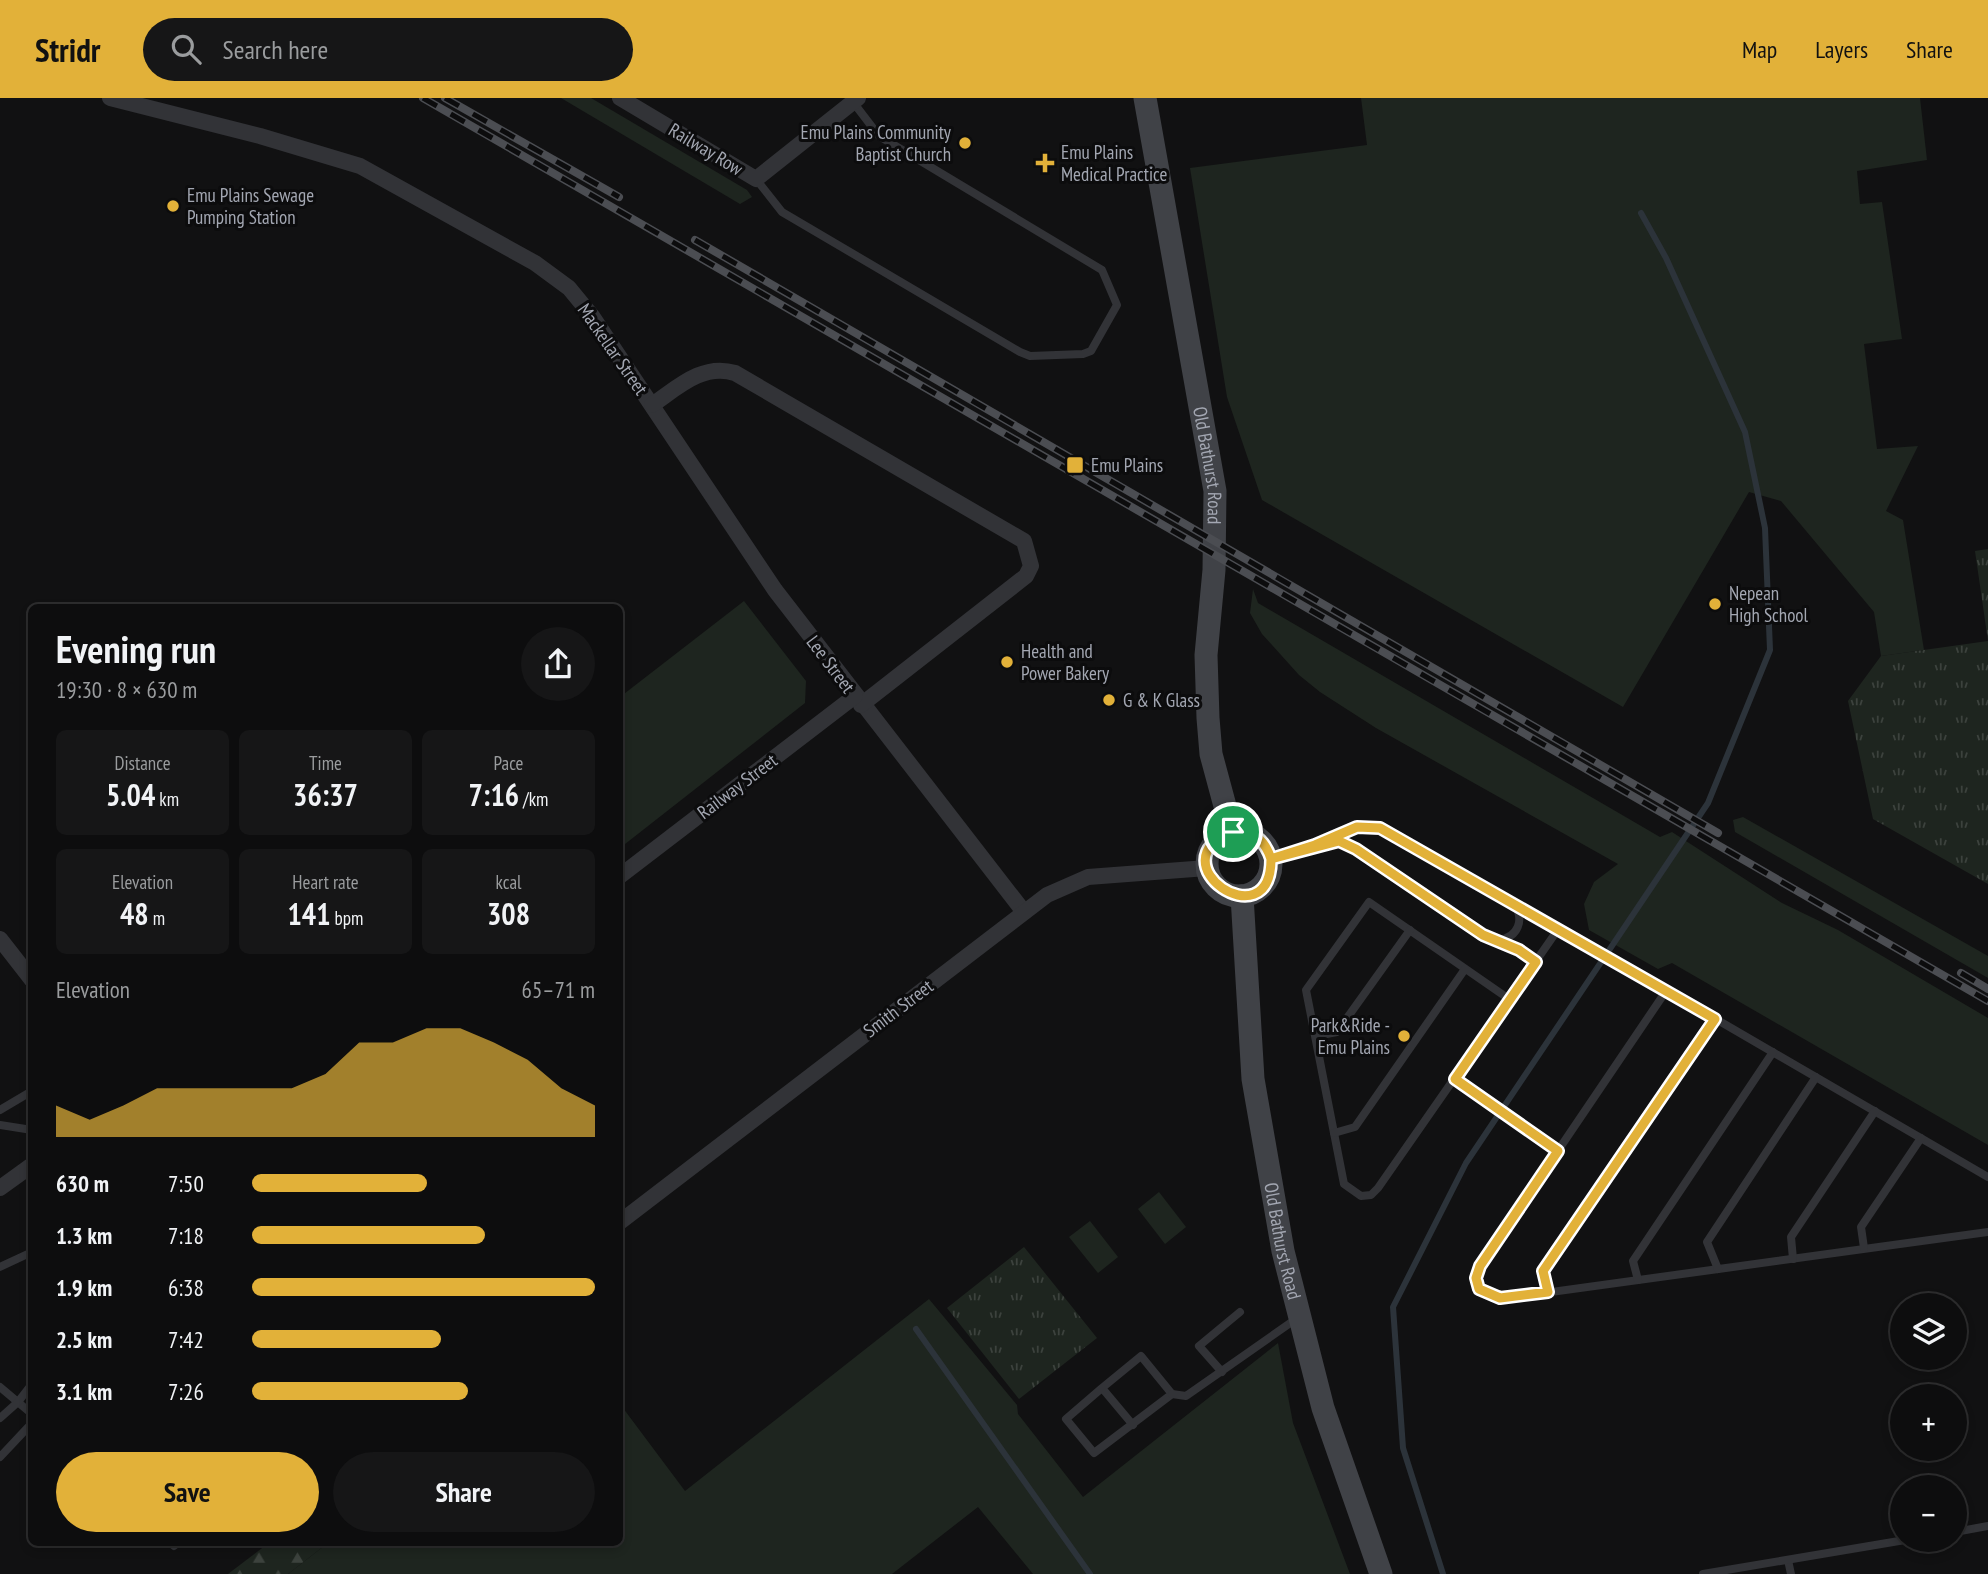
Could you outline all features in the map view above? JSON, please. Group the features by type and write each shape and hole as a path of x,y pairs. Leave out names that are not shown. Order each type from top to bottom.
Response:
{"main road":[{"name":"Old Bathurst Road","path":"1145,98 1215,491 1214,570 1206,655 1208,718 1211,754 1233,832"},
{"path":"1241,831 1258,837 1271,859 1267,879 1261,887 1242,896 1233,895 1216,886 1207,868 1207,858 1216,841 1233,832 1241,831"},
{"name":"Old Bathurst Road","path":"1242,896 1253,1079 1283,1251 1323,1408 1381,1574"}],"street":[{"name":"Mackellar Street","path":"110,98 260,136 360,166 383,176 535,263 569,288 592,316 652,405 705,371 723,370 734,373 1024,541 1031,566 1026,576 858,701"},
{"name":"Railway Row","path":"620,98 756,179"},
{"path":"756,179 856,100"},
{"name":"Lee Street","path":"652,405 749,554 858,701 1024,912"},
{"name":"Railway Street","path":"623,874 858,701"},
{"name":"Smith Street","path":"623,1220 1024,912 1067,884 1088,877 1207,868"},
{"path":"0,939 28,976"},
{"path":"0,1188 28,1168"}],"lane":[{"path":"756,179 782,212 1020,352 1030,356 1083,355 1091,351 1117,305 1102,270 875,133 856,100"},
{"path":"1271,859 1315,845 1357,827 1380,828 1584,942 1988,1177"},
{"path":"1315,845 1339,841 1347,844 1494,941 1519,950 1536,962"},
{"path":"1494,941 1510,937 1519,926 1519,914 1512,901"},
{"path":"1509,999 1369,902 1306,990 1344,1184 1361,1196 1371,1195 1559,928"},
{"path":"1316,1037 1337,1032 1410,930"},
{"path":"1334,1133 1355,1127 1465,969"},
{"path":"1666,991 1480,1266 1476,1278 1479,1289 1500,1298 1988,1232"},
{"path":"1548,1292 1543,1271 1715,1019"},
{"path":"1638,1280 1633,1261 1773,1052"},
{"path":"1718,1269 1707,1242 1816,1077"},
{"path":"1455,1079 1558,1151"},
{"path":"0,1110 28,1093"},
{"path":"1793,1259 1791,1237 1875,1111"},
{"path":"0,1125 28,1129"},
{"path":"1864,1248 1861,1227 1921,1138"},
{"path":"0,1267 28,1254"},
{"path":"1222,1372 1199,1346 1240,1312"},
{"path":"1172,1394 1094,1453 1066,1419 1142,1356 1172,1394 1186,1396 1299,1318"},
{"path":"0,1387 28,1411"},
{"path":"1102,1388 1133,1425"},
{"path":"0,1418 28,1389"},
{"path":"0,1457 28,1427"},
{"path":"1967,1530 1988,1526"},
{"path":"1703,1574 1890,1543"},
{"path":"1788,1560 1791,1574"}],"green space":[{"path":"561,98 591,98 747,190 752,197 740,204"},
{"name":"Nepean High School","path":"1361,98 1920,98 1927,160 1857,171 1860,204 1882,202 1902,339 1864,344 1877,449 1918,446 1886,511 1903,520 1924,650 1881,656 1874,612 1781,501 1749,492 1623,707 1262,500 1227,397 1190,168 1367,145"},
{"path":"1988,549 1988,641 1975,551"},
{"path":"1253,589 1258,603 1660,837 1672,832 1782,903 1838,930 1988,1018 1988,1145 1672,963 1658,969 1589,930 1584,904 1594,882 1618,864 1376,728 1320,692 1299,675 1262,634 1250,613"},
{"path":"744,601 806,681 805,703 623,846 623,695"},
{"path":"1988,641 1988,884 1873,819 1848,701 1881,656"},
{"path":"1743,817 1988,956 1988,978 1735,832 1733,820"},
{"path":"1159,1192 1186,1227 1165,1244 1138,1209"},
{"path":"1090,1221 1118,1257 1098,1273 1069,1237"},
{"path":"1024,1247 1097,1338 1019,1399 947,1308"},
{"path":"929,1299 1017,1405 1018,1414 1083,1497 1278,1343 1293,1423 1350,1574 1033,1574 978,1507 892,1574 288,1574 324,1546 623,1546 623,1408 685,1491"},
{"path":"265,1546 324,1546 288,1574 228,1574"}],"waterway":[{"path":"1443,1574 1403,1448 1393,1307 1466,1163 1708,803 1770,650 1765,528 1745,432 1666,258 1641,213"},
{"path":"916,1329 1090,1574"}],"railway":[{"path":"423,98 1988,1001"},
{"path":"445,98 619,197"},
{"path":"695,240 1718,833"},
{"path":"1961,973 1988,989"}],"place":[{"name":"Emu Plains Community Baptist Church","path":"965,143"},
{"name":"Emu Plains Medical Practice","path":"1045,163"},
{"name":"Emu Plains Sewage Pumping Station","path":"173,206"},
{"name":"Emu Plains","path":"1075,465"},
{"name":"Nepean High School","path":"1715,604"},
{"name":"Health and Power Bakery","path":"1007,662"},
{"name":"G & K Glass","path":"1109,700"},
{"name":"Park&Ride - Emu Plains","path":"1404,1036"}],"route":[{"path":"1233,832 1216,841 1207,858 1210,877 1223,892 1242,896 1252,893 1267,879 1271,859 1315,845 1339,841 1356,849 1483,935 1519,950 1536,962 1455,1079 1558,1151 1480,1266 1476,1278 1479,1289 1487,1295 1500,1298 1548,1292 1543,1271 1715,1019 1380,828 1370,826 1348,829 1315,845 1271,859 1264,843 1258,837 1241,831 1233,832"}]}
